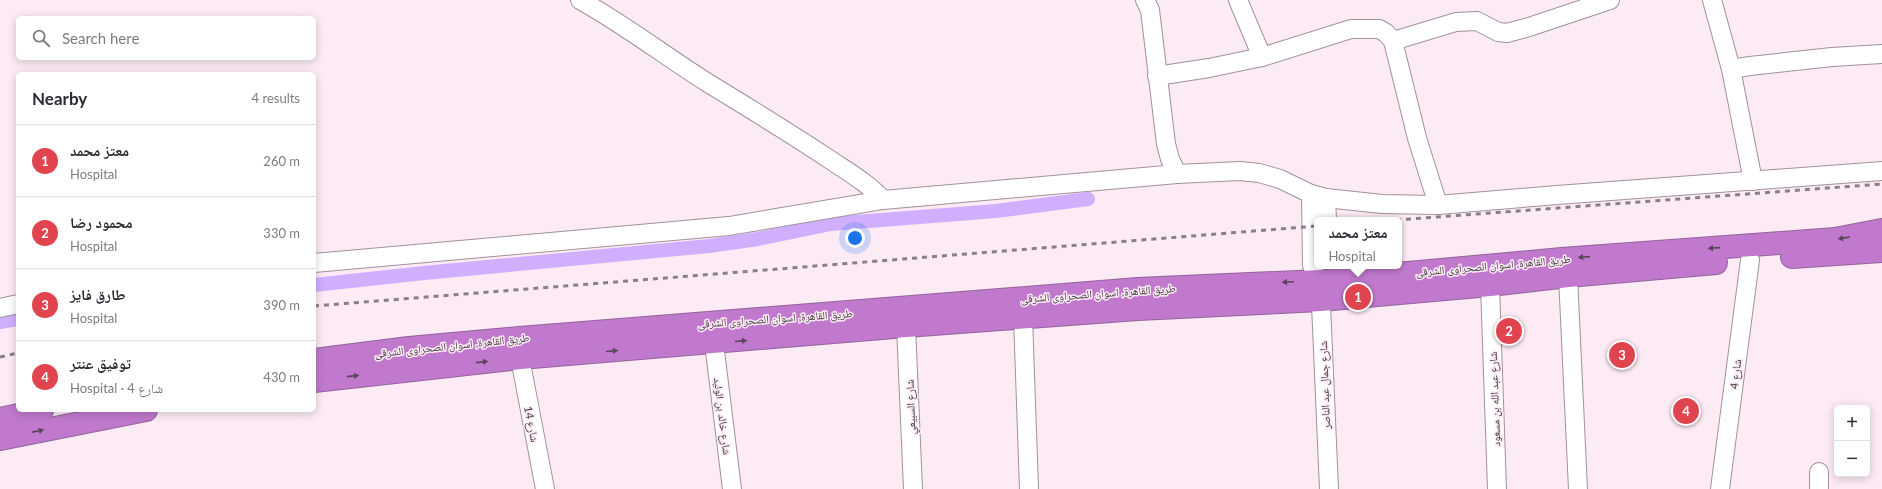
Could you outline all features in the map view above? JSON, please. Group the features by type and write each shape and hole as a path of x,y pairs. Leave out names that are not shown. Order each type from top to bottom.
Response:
{"highway":[{"name":"طريق القاهرة, اسوان الصحراوى الشرقى","path":"316,380 520,358 906,326 1138,309 1323,282 1562,259 1836,239 1882,230"},
{"name":"طريق القاهرة, اسوان الصحراوى الشرقى","path":"316,360 409,348 568,334 1138,290 1323,282 1490,285 1568,276 1750,260 1882,251"},
{"path":"0,418 32,412"},
{"path":"0,439 136,412"}],"street":[{"path":"580,0 601,12 706,82 799,139 860,180 875,192 882,200"},
{"path":"1145,0 1150,10 1166,144 1177,174"},
{"path":"1238,0 1262,57"},
{"path":"1393,41 1456,22 1477,21 1498,32 1507,33 1610,0"},
{"path":"1718,0 1712,0 1730,69 1753,181"},
{"path":"1158,76 1209,68 1262,57 1351,29 1379,29 1386,33 1393,41 1417,138 1438,205"},
{"path":"1730,69 1832,57 1882,54"},
{"path":"316,263 729,226 882,200 1177,174 1240,171 1259,173 1280,179 1319,196 1382,204 1438,205 1882,171"},
{"path":"1319,196 1326,217"},
{"name":"شارع جمال عبد الناصر","path":"1317,217 1319,196"},
{"name":"شارع جمال عبد الناصر","path":"1314,245 1312,265 1314,268"},
{"name":"شارع 4","path":"1720,489 1750,260"},
{"name":"شارع جمال عبد الناصر","path":"1315,269 1323,282 1329,489"},
{"path":"1568,276 1578,489"},
{"name":"شارع عبد الله بن مسعود","path":"1490,285 1497,489"},
{"path":"0,308 16,304"},
{"path":"1023,317 1029,489"},
{"name":"شارع السبيعي","path":"906,326 913,489"},
{"name":"شارع خالد بن الوليد","path":"714,343 732,489"},
{"name":"شارع 14","path":"520,358 545,489"}],"waterway":[{"path":"316,285 709,246 758,239 831,224 996,211 1088,199"},
{"path":"0,322 16,319"}],"railway":[{"path":"1402,220 1882,184"},
{"path":"316,306 1314,226"},
{"path":"0,357 16,353"}],"place":[{"name":"معتز محمد","path":"1358,297"},
{"name":"محمود رضا","path":"1509,331"},
{"name":"طارق فايز","path":"1622,355"},
{"name":"توفيق عنتر","path":"1686,411"}]}
